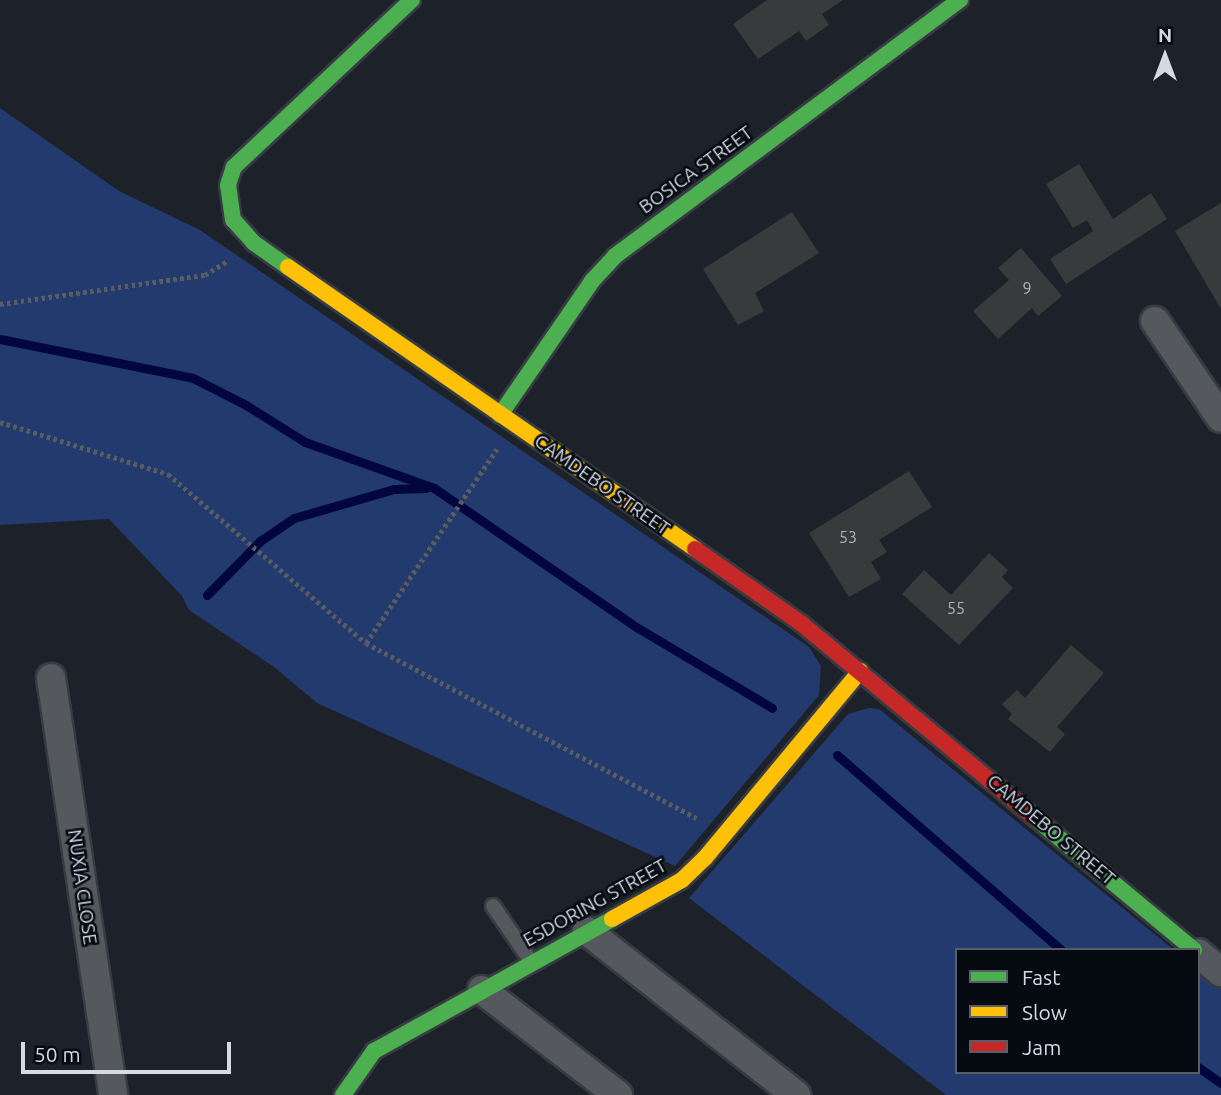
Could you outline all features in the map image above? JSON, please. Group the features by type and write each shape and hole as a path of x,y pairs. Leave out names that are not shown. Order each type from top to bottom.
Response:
{"street":[{"name":"CAMDEBO STREET","path":"412,0 233,167 228,207 254,243 802,624 1192,948"},
{"name":"BOSICA STREET","path":"507,419 592,281 615,256 960,0"},
{"path":"1155,321 1221,418"},
{"name":"ESDORING STREET","path":"343,1095 374,1051 682,880 726,833 860,671"},
{"name":"NUXIA CLOSE","path":"51,678 113,1095"},
{"path":"587,931 796,1095"},
{"path":"1200,955 1221,972"},
{"path":"482,990 618,1095"}],"lane":[{"path":"492,905 532,962"}],"path":[{"path":"0,304 205,275 254,243"},
{"path":"366,643 507,419"},
{"path":"0,422 168,474 366,643 726,833"}],"shaded area":[{"path":"0,108 119,191 200,230 809,647 821,666 819,695 675,866 317,703 274,667 189,610 182,596 109,519 0,525"},
{"path":"869,708 879,709 1172,948 955,948 955,1074 1200,1074 1200,972 1221,989 1221,1095 946,1095 689,898 848,714"}],"building":[{"path":"767,0 843,0 822,14 829,25 806,41 799,31 758,59 733,24"},
{"path":"1079,164 1113,219 1151,193 1167,219 1066,284 1050,259 1093,231 1087,220 1073,228 1046,184"},
{"path":"1221,203 1221,309 1175,231"},
{"path":"792,212 819,253 755,293 764,311 738,325 703,269"},
{"path":"1021,248 1062,296 1038,316 1032,308 998,339 973,311 1009,280 998,268"},
{"path":"909,471 932,507 879,540 887,552 871,562 881,579 849,597 809,533"},
{"path":"989,553 1008,570 1002,577 1013,588 959,645 902,594 924,570 951,595"},
{"path":"1071,645 1104,673 1057,727 1065,734 1050,752 1008,719 1012,714 1002,704 1017,690 1025,698"}],"waterway":[{"path":"0,339 193,378 246,405 305,442 434,488 638,628 772,708"},
{"path":"207,595 260,541 294,518 394,489 426,488"},
{"path":"837,755 1059,948"},
{"path":"1200,1068 1221,1083"}],"traffic: fast":[{"path":"288,267 254,243 233,220 228,185 234,167 412,0"},
{"path":"500,415 592,281 615,256 960,0"},
{"path":"1034,817 1192,948"},
{"path":"343,1095 374,1051 612,919"}],"traffic: slow":[{"path":"288,267 695,549"},
{"path":"612,919 682,880 705,858 860,671"}],"traffic: jam":[{"path":"695,549 802,624 1034,817"}]}
